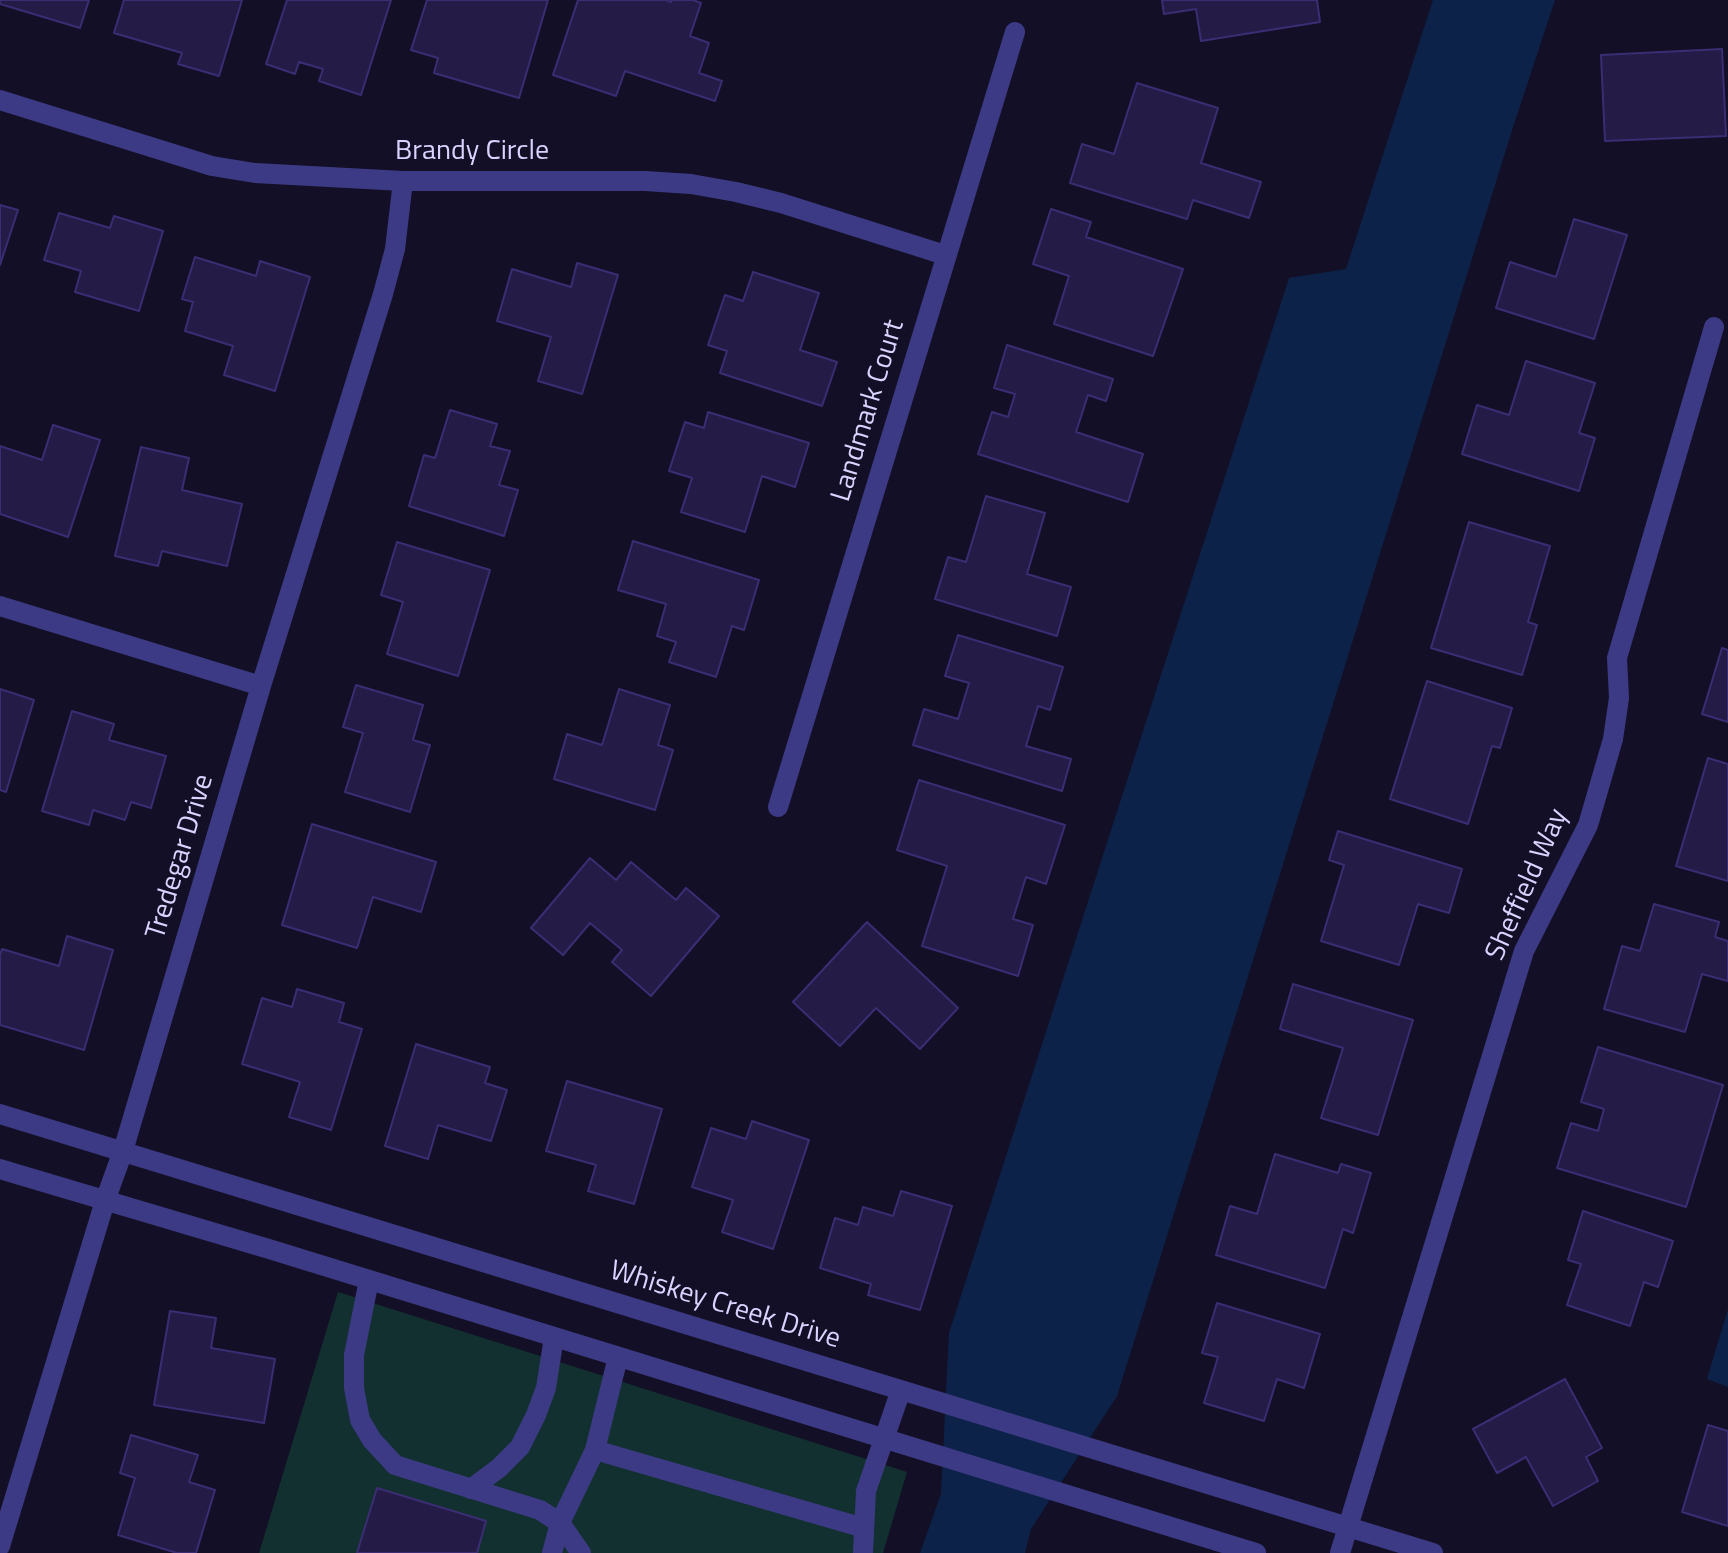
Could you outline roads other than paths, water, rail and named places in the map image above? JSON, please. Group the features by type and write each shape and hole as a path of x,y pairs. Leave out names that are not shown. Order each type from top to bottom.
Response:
{"street":[{"name":"Landmark Court","path":"778,807 1015,32"},
{"name":"Brandy Circle","path":"0,100 212,166 255,173 403,181 645,181 691,184 781,203 945,255"},
{"name":"Tredegar Drive","path":"0,1546 383,294 395,249 403,181"},
{"name":"Sheffield Way","path":"1340,1553 1524,951 1588,825 1613,739 1619,698 1617,658 1714,327"},
{"path":"0,606 261,686"},
{"name":"Whiskey Creek Drive","path":"0,1114 1433,1553"},
{"path":"0,1169 1256,1553"},
{"path":"369,1280 354,1355 354,1388 360,1420 372,1440 395,1465 540,1510 560,1523 581,1553"},
{"path":"471,1489 520,1447 546,1388 554,1337"},
{"path":"552,1553 560,1523 595,1450 618,1357"},
{"path":"863,1553 866,1491 901,1390"},
{"path":"595,1450 864,1528"}],"water":[{"path":"1433,0 1555,0 1117,1396 1031,1529 1025,1553 920,1553 941,1494 949,1333 1289,278 1346,269"},
{"path":"1728,1309 1728,1387 1707,1379"}]}
